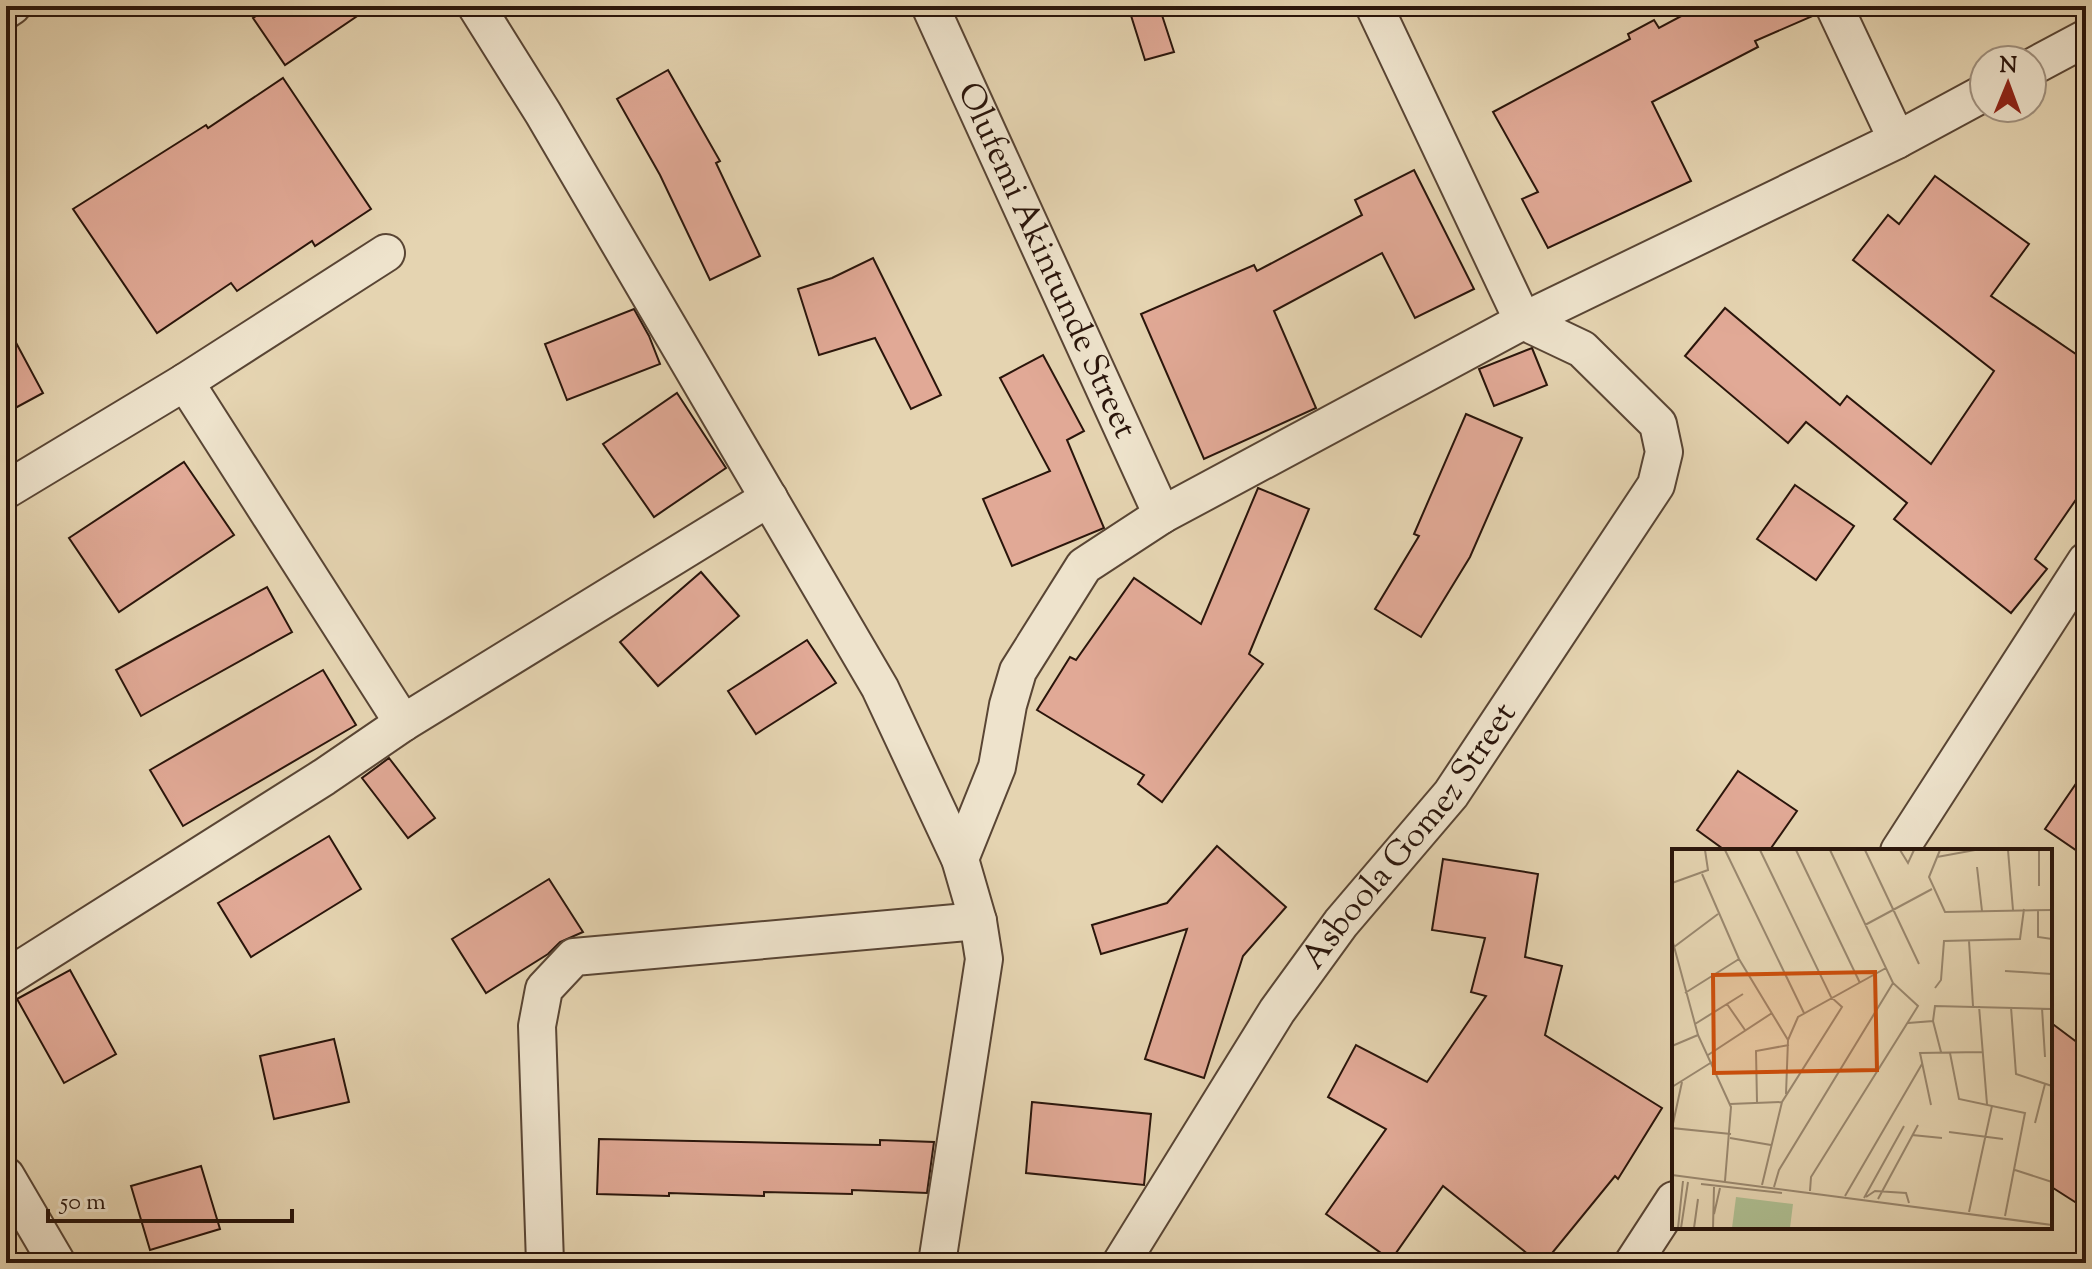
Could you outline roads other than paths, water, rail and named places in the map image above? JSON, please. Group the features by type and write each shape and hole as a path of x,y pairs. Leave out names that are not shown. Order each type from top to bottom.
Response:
{"street":[{"path":"6,10 12,6"},
{"path":"476,6 551,126 880,688 960,859 978,921 984,959 937,1263"},
{"name":"Olufemi Akintunde Street","path":"930,6 1162,515"},
{"path":"1374,6 1523,321"},
{"path":"1834,6 1897,140"},
{"path":"2048,58 2086,38"},
{"path":"960,859 997,767 1008,705 1018,671 1084,566 1162,515 1523,321 1897,140 1968,102"},
{"path":"6,490 185,382 386,253"},
{"name":"Asboola Gomez Street","path":"1121,1263 1277,1011 1341,923 1451,794 1656,485 1664,452 1658,424 1582,349 1523,321"},
{"path":"185,382 403,723"},
{"path":"6,978 324,777 403,723 769,498"},
{"path":"1900,849 2086,561"},
{"path":"545,1263 537,1026 544,989 574,957 978,921"},
{"path":"6,1176 57,1263"},
{"path":"1633,1263 1672,1203"}]}
